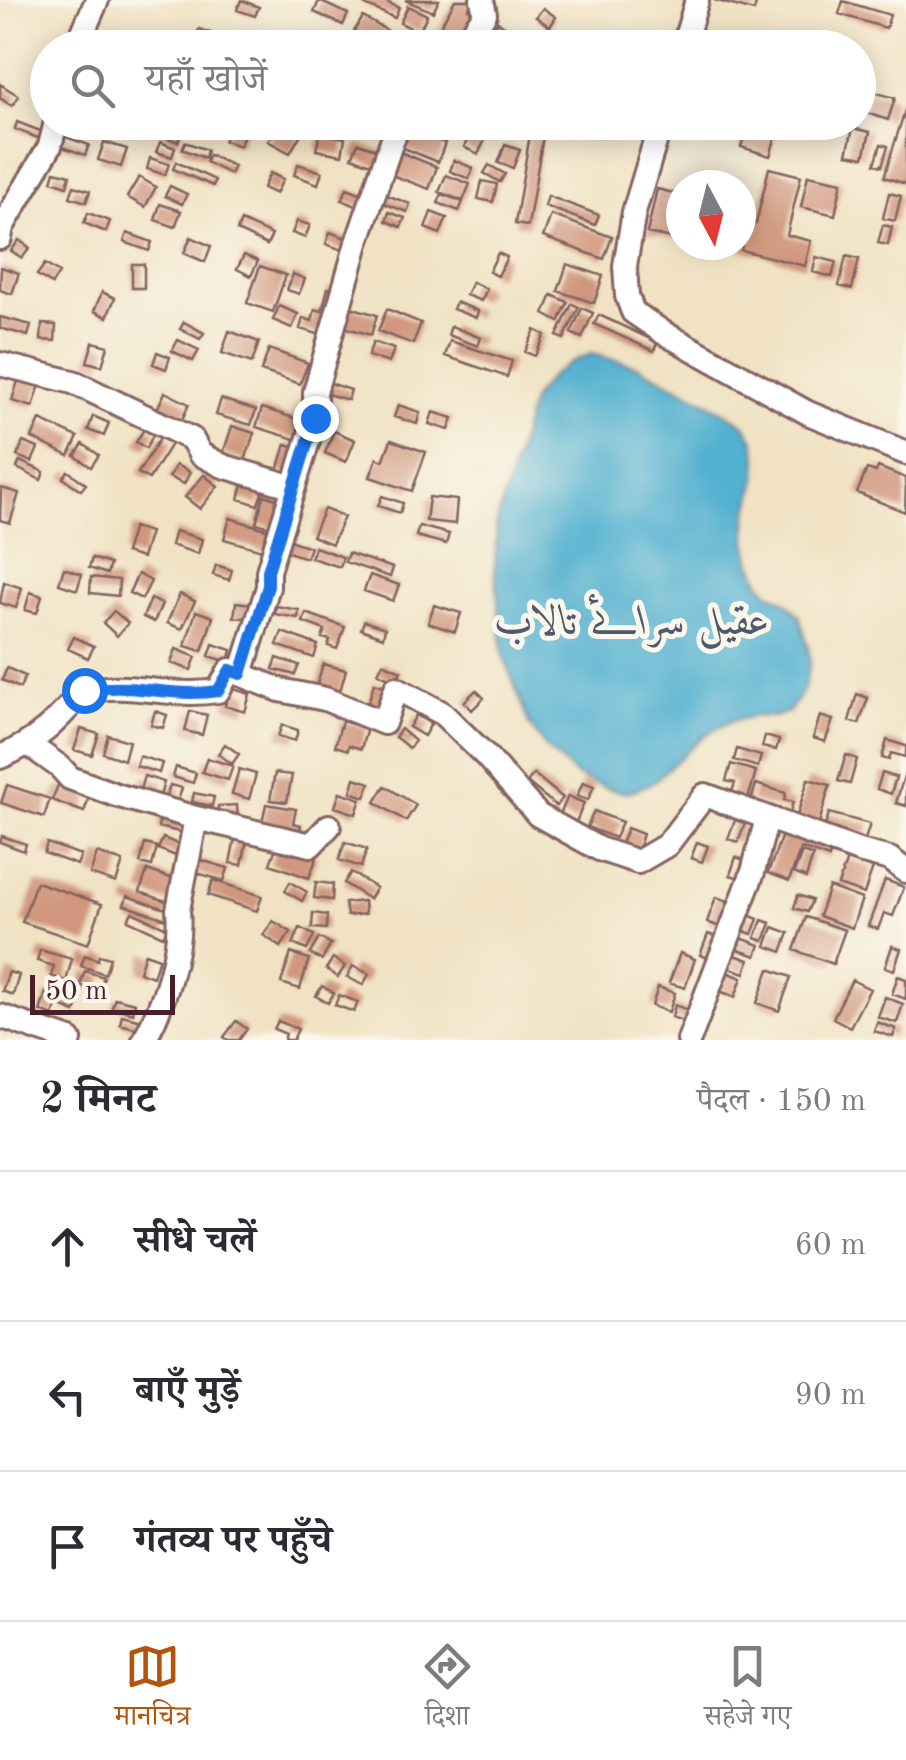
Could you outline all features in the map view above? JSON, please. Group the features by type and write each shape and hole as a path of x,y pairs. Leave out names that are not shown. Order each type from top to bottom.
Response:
{"street":[{"path":"84,30 97,0"},
{"path":"474,30 485,14 482,0"},
{"path":"688,30 697,0"},
{"path":"0,238 2,227 52,140"},
{"path":"241,674 315,418 315,392 357,243 392,140"},
{"path":"656,140 634,212 625,266 626,296 633,312 808,413 906,453"},
{"path":"0,364 74,382 192,439 200,454 223,466 294,487"},
{"path":"0,757 28,744 84,690 123,687 170,694 206,693 218,691 230,670 280,690 325,699 384,723 396,688 442,713 538,815 599,849 638,862 667,846 705,795 890,859 906,872"},
{"path":"28,744 70,778 196,818 311,845 329,826"},
{"path":"144,1040 170,977 196,818"},
{"path":"689,1040 753,872 767,818"},
{"path":"0,1016 70,1040"}],"water":[{"name":"عقیل سرائے تالاب","path":"591,354 637,366 744,424 754,440 758,461 747,519 752,563 768,592 799,615 810,663 804,689 789,712 731,721 705,735 652,783 627,793 578,777 546,748 529,724 503,654 495,570 497,522 532,399 551,376"}],"building":[{"path":"241,0 259,7 255,16 237,10"},
{"path":"368,0 382,0 399,8 395,18 365,5"},
{"path":"405,0 439,0 433,12"},
{"path":"455,0 473,0 468,9 477,14 468,30 438,30"},
{"path":"714,0 757,0 754,11"},
{"path":"319,1 348,14 343,25 314,12"},
{"path":"843,1 890,15 886,28 839,14"},
{"path":"408,6 427,15 420,30 400,23"},
{"path":"543,8 556,17 550,27 536,17"},
{"path":"363,17 386,30 355,30"},
{"path":"498,22 511,30 493,30"},
{"path":"0,84 19,96 12,106 0,98"},
{"path":"876,93 895,98 888,120 876,116"},
{"path":"906,111 906,184 884,177"},
{"path":"17,122 30,127 30,135 15,129"},
{"path":"62,140 89,145 85,155 60,146"},
{"path":"269,140 298,140 290,153"},
{"path":"318,140 345,140 342,155 316,150"},
{"path":"404,140 445,143 438,162 401,147"},
{"path":"468,140 485,140 478,154 464,147"},
{"path":"529,140 542,140 528,226 515,224"},
{"path":"743,140 775,140 770,156 741,147"},
{"path":"850,140 868,140 864,157 847,154"},
{"path":"104,142 127,149 121,167 98,160"},
{"path":"160,142 175,148 172,157 156,152"},
{"path":"185,142 207,150 205,158 182,149"},
{"path":"358,143 385,152 379,167 352,157"},
{"path":"881,144 888,146 882,166 875,164"},
{"path":"505,145 520,150 513,168 498,163"},
{"path":"395,150 437,167 429,189 386,173"},
{"path":"209,155 234,166 230,174 206,162"},
{"path":"150,158 169,164 165,175 147,169"},
{"path":"454,160 473,168 469,179 450,171"},
{"path":"176,162 215,180 213,186 173,169"},
{"path":"298,164 322,172 318,184 294,175"},
{"path":"489,165 505,174 500,182 484,173"},
{"path":"769,168 801,176 787,235 811,241 805,266 756,254 756,224"},
{"path":"55,171 70,175 67,186 52,181"},
{"path":"270,173 283,179 276,194 263,188"},
{"path":"446,175 470,184 463,201 439,192"},
{"path":"808,175 842,182 835,215 801,207"},
{"path":"139,177 156,187 145,207 127,197"},
{"path":"482,181 497,184 493,202 478,199"},
{"path":"74,186 90,191 86,202 70,197"},
{"path":"170,186 187,194 182,204 165,196"},
{"path":"347,188 371,197 366,210 342,200"},
{"path":"657,189 666,191 666,237 647,233"},
{"path":"379,192 410,204 407,212 375,200"},
{"path":"889,193 901,196 895,221 883,218"},
{"path":"442,194 463,202 459,211 438,203"},
{"path":"548,196 599,215 595,225 545,206"},
{"path":"160,204 181,211 175,227 155,220"},
{"path":"389,212 405,218 401,227 386,221"},
{"path":"431,212 447,218 440,234 425,228"},
{"path":"88,213 110,221 106,232 84,223"},
{"path":"551,215 612,237 604,259 543,237"},
{"path":"241,221 272,235 267,245 237,231"},
{"path":"297,221 310,225 305,238 292,233"},
{"path":"883,225 892,227 888,245 878,243"},
{"path":"330,232 349,239 345,251 326,244"},
{"path":"127,233 152,242 149,251 124,242"},
{"path":"191,237 211,246 205,262 184,253"},
{"path":"19,240 30,248 22,258 11,251"},
{"path":"498,253 507,257 498,276 489,272"},
{"path":"244,255 258,261 251,276 237,269"},
{"path":"846,256 859,259 852,289 839,286"},
{"path":"816,257 836,262 832,277 813,272"},
{"path":"45,264 59,273 52,284 37,275"},
{"path":"132,264 144,264 144,288 132,288"},
{"path":"567,264 603,276 594,303 558,291"},
{"path":"260,266 286,275 273,312 247,303"},
{"path":"1,267 19,273 12,294 0,290"},
{"path":"293,274 305,279 299,294 287,290"},
{"path":"472,282 487,289 481,301 466,295"},
{"path":"328,288 341,292 328,337 300,329 303,318 312,321 315,309 322,311"},
{"path":"102,292 115,298 107,317 94,311"},
{"path":"552,295 568,302 559,322 544,314"},
{"path":"456,302 478,311 476,318 453,309"},
{"path":"572,304 579,307 564,339 557,336"},
{"path":"344,305 377,315 371,335 337,325"},
{"path":"279,306 298,314 292,328 273,320"},
{"path":"582,308 593,313 582,338 571,333"},
{"path":"387,309 421,323 413,344 378,331"},
{"path":"599,315 657,342 654,351 594,324"},
{"path":"0,317 31,325 28,336 0,328"},
{"path":"184,322 204,333 200,339 180,329"},
{"path":"42,324 56,325 55,341 41,340"},
{"path":"451,326 481,338 478,346 448,335"},
{"path":"535,330 545,335 535,356 525,352"},
{"path":"229,331 259,342 252,363 222,353"},
{"path":"178,340 199,350 193,361 172,351"},
{"path":"450,341 512,361 507,377 445,356"},
{"path":"93,342 108,346 102,366 87,362"},
{"path":"373,342 394,349 389,363 368,356"},
{"path":"269,349 308,363 300,384 261,371"},
{"path":"157,352 170,357 166,369 153,364"},
{"path":"20,374 41,381 33,407 12,401"},
{"path":"324,381 351,390 348,400 320,392"},
{"path":"165,392 189,404 179,426 155,414"},
{"path":"221,399 256,410 251,425 216,415"},
{"path":"398,405 420,412 417,424 394,417"},
{"path":"262,408 310,423 304,442 256,427"},
{"path":"433,412 453,418 449,430 429,424"},
{"path":"93,416 109,423 104,436 88,430"},
{"path":"40,420 78,437 69,456 32,438"},
{"path":"146,426 155,432 146,448 136,442"},
{"path":"232,426 254,433 245,461 223,454"},
{"path":"334,431 355,440 346,462 325,453"},
{"path":"162,435 173,441 149,479 138,473"},
{"path":"391,440 426,452 412,491 370,477 377,458 383,461"},
{"path":"23,442 38,448 32,462 17,456"},
{"path":"83,444 99,455 91,467 75,456"},
{"path":"286,444 304,449 295,477 278,471"},
{"path":"20,461 44,472 41,480 17,468"},
{"path":"176,465 190,472 184,484 169,477"},
{"path":"878,467 906,478 905,512 857,493 867,469 876,472"},
{"path":"68,471 86,484 81,490 63,478"},
{"path":"204,475 218,486 200,509 185,497"},
{"path":"243,484 263,490 258,505 239,499"},
{"path":"1,488 19,493 10,523 0,520"},
{"path":"264,495 285,502 277,529 256,523"},
{"path":"382,496 403,503 400,513 378,506"},
{"path":"429,497 457,500 455,524 426,521"},
{"path":"324,509 344,517 332,544 312,536"},
{"path":"230,518 279,533 272,553 224,539"},
{"path":"419,526 449,534 446,544 416,536"},
{"path":"133,527 150,532 142,558 125,553"},
{"path":"175,531 202,539 198,554 171,545"},
{"path":"286,539 310,547 306,558 282,550"},
{"path":"315,547 343,557 340,567 311,558"},
{"path":"348,553 393,568 390,577 345,562"},
{"path":"92,558 110,564 107,574 89,568"},
{"path":"216,565 232,570 229,580 213,575"},
{"path":"64,568 82,574 77,590 59,584"},
{"path":"138,574 151,581 142,599 129,593"},
{"path":"370,575 399,585 393,601 364,591"},
{"path":"91,577 119,580 118,596 90,593"},
{"path":"4,582 22,588 16,608 0,603"},
{"path":"30,592 42,596 37,613 25,610"},
{"path":"180,594 195,601 182,629 167,623"},
{"path":"151,599 162,604 154,622 143,617"},
{"path":"236,602 253,604 251,619 234,617"},
{"path":"434,605 461,613 455,632 428,623"},
{"path":"276,606 299,610 298,618 275,614"},
{"path":"114,611 128,623 117,636 103,623"},
{"path":"196,611 213,617 202,651 185,646"},
{"path":"306,613 345,627 337,649 328,646 330,640 322,638 325,630 303,622"},
{"path":"364,621 385,628 383,637 361,629"},
{"path":"282,632 318,645 314,658 277,645"},
{"path":"74,637 94,646 88,658 68,649"},
{"path":"213,644 232,650 229,662 209,656"},
{"path":"176,649 196,657 191,670 171,663"},
{"path":"277,658 299,665 295,675 273,669"},
{"path":"383,663 401,671 396,681 378,673"},
{"path":"323,664 346,670 338,698 315,691"},
{"path":"7,668 25,676 20,688 2,680"},
{"path":"374,683 393,688 384,716 366,710"},
{"path":"230,688 250,694 245,712 225,706"},
{"path":"476,690 484,698 472,710 464,702"},
{"path":"857,694 868,698 859,724 849,721"},
{"path":"155,711 167,715 163,728 151,725"},
{"path":"190,711 207,715 202,735 185,731"},
{"path":"416,715 431,724 424,736 409,727"},
{"path":"820,716 833,720 825,742 813,738"},
{"path":"342,721 367,728 361,749 335,746"},
{"path":"282,725 298,730 295,741 278,736"},
{"path":"81,729 99,734 92,755 74,750"},
{"path":"401,729 415,741 409,748 395,737"},
{"path":"108,735 129,741 124,760 103,753"},
{"path":"765,736 779,740 776,750 762,747"},
{"path":"887,740 906,746 906,757 891,753 889,760 882,758"},
{"path":"225,744 239,754 232,764 218,754"},
{"path":"737,749 761,756 758,767 734,760"},
{"path":"846,755 857,759 850,784 838,781"},
{"path":"139,756 162,763 159,773 136,766"},
{"path":"207,758 233,766 228,780 202,772"},
{"path":"731,764 756,771 747,803 730,798 735,783 726,781"},
{"path":"176,767 196,773 193,783 173,777"},
{"path":"239,769 256,774 249,799 232,794"},
{"path":"275,773 292,775 287,802 270,800"},
{"path":"882,773 896,777 891,794 877,789"},
{"path":"906,773 906,806 896,803"},
{"path":"534,774 563,798 556,806 527,782"},
{"path":"144,776 164,782 160,796 140,790"},
{"path":"355,778 370,783 365,797 351,792"},
{"path":"808,779 830,785 819,823 797,816"},
{"path":"583,782 594,786 588,800 577,796"},
{"path":"756,784 786,793 784,800 793,802 790,812 751,801"},
{"path":"7,785 50,799 44,817 1,803"},
{"path":"58,785 89,797 84,812 52,800"},
{"path":"170,785 182,788 177,804 165,800"},
{"path":"385,786 416,805 406,821 375,802"},
{"path":"340,792 361,799 356,814 335,807"},
{"path":"194,793 214,797 212,806 192,802"},
{"path":"568,796 584,803 576,822 560,815"},
{"path":"266,804 296,809 293,823 301,825 299,835 261,827"},
{"path":"237,805 238,820 218,821 218,806"},
{"path":"594,811 622,822 615,838 587,827"},
{"path":"829,813 870,824 864,843 824,831"},
{"path":"161,814 191,822 188,834 158,827"},
{"path":"735,820 745,823 738,842 728,839"},
{"path":"627,828 643,834 638,850 621,844"},
{"path":"783,832 831,849 829,858 801,848 789,881 768,873"},
{"path":"236,833 248,835 242,865 230,863"},
{"path":"2,836 26,844 24,851 0,842"},
{"path":"163,838 185,847 181,858 158,849"},
{"path":"278,842 317,857 309,878 270,864"},
{"path":"345,842 367,849 361,867 339,860"},
{"path":"697,842 708,846 702,862 691,858"},
{"path":"47,843 81,855 77,865 44,853"},
{"path":"145,844 157,847 152,866 140,863"},
{"path":"802,852 813,856 806,878 794,873"},
{"path":"97,853 123,862 116,883 90,874"},
{"path":"736,857 749,862 742,879 730,875"},
{"path":"194,858 228,868 224,881 190,871"},
{"path":"847,859 873,868 864,894 838,885"},
{"path":"147,870 182,882 174,904 140,892"},
{"path":"351,872 376,888 369,899 344,883"},
{"path":"213,880 262,896 257,911 208,895"},
{"path":"885,880 904,887 893,916 884,913 878,929 868,926"},
{"path":"36,882 102,904 88,944 22,922"},
{"path":"290,882 307,892 302,901 285,891"},
{"path":"316,882 333,884 332,900 314,898"},
{"path":"829,887 862,899 852,928 819,916"},
{"path":"798,895 812,900 807,912 794,908"},
{"path":"127,896 169,910 166,919 124,905"},
{"path":"716,897 734,903 725,929 707,922"},
{"path":"364,901 365,914 347,916 345,903"},
{"path":"132,912 167,928 163,936 128,920"},
{"path":"313,913 327,915 326,929 312,928"},
{"path":"746,914 758,919 752,934 740,930"},
{"path":"806,917 845,930 833,964 794,950"},
{"path":"762,920 771,923 764,941 755,938"},
{"path":"273,921 291,932 281,947 263,935"},
{"path":"773,927 789,933 782,952 766,946"},
{"path":"300,928 314,935 307,950 293,944"},
{"path":"708,934 721,938 714,960 700,955"},
{"path":"738,937 760,945 756,956 733,948"},
{"path":"319,938 331,944 322,960 310,954"},
{"path":"892,946 901,949 894,970 885,967"},
{"path":"40,950 72,959 66,981 51,976 54,966 37,961"},
{"path":"145,953 159,958 153,977 139,972"},
{"path":"291,953 309,959 300,989 281,983"},
{"path":"680,953 695,959 685,988 669,983"},
{"path":"732,954 749,960 745,973 727,967"},
{"path":"85,955 98,960 99,955 110,958 105,974 81,966"},
{"path":"333,958 345,966 338,977 326,969"},
{"path":"353,966 369,974 363,985 347,977"},
{"path":"769,969 791,977 779,1011 757,1003"},
{"path":"85,971 104,977 98,991 80,985"},
{"path":"724,971 742,978 735,997 717,990"},
{"path":"9,972 19,975 13,995 2,991"},
{"path":"898,976 906,979 906,999 892,994"},
{"path":"852,980 870,989 850,1027 833,1018"},
{"path":"322,986 334,993 328,1003 316,996"},
{"path":"658,987 675,993 669,1012 652,1006"},
{"path":"68,992 81,997 75,1012 63,1007"},
{"path":"46,993 59,998 53,1016 40,1011"},
{"path":"339,995 358,1002 354,1012 335,1005"},
{"path":"885,997 903,1004 897,1023 878,1017"},
{"path":"115,998 135,1003 133,1013 112,1007"},
{"path":"675,1005 691,1011 687,1023 672,1017"},
{"path":"122,1015 141,1020 139,1029 120,1024"},
{"path":"236,1021 247,1029 239,1040 228,1040 224,1037"},
{"path":"278,1021 298,1029 293,1040 284,1040 286,1034 274,1029"},
{"path":"877,1022 896,1029 893,1037 874,1031"}],"route":[{"path":"84,690 123,687 170,694 206,693 218,691 230,670 241,674 315,418"}]}
